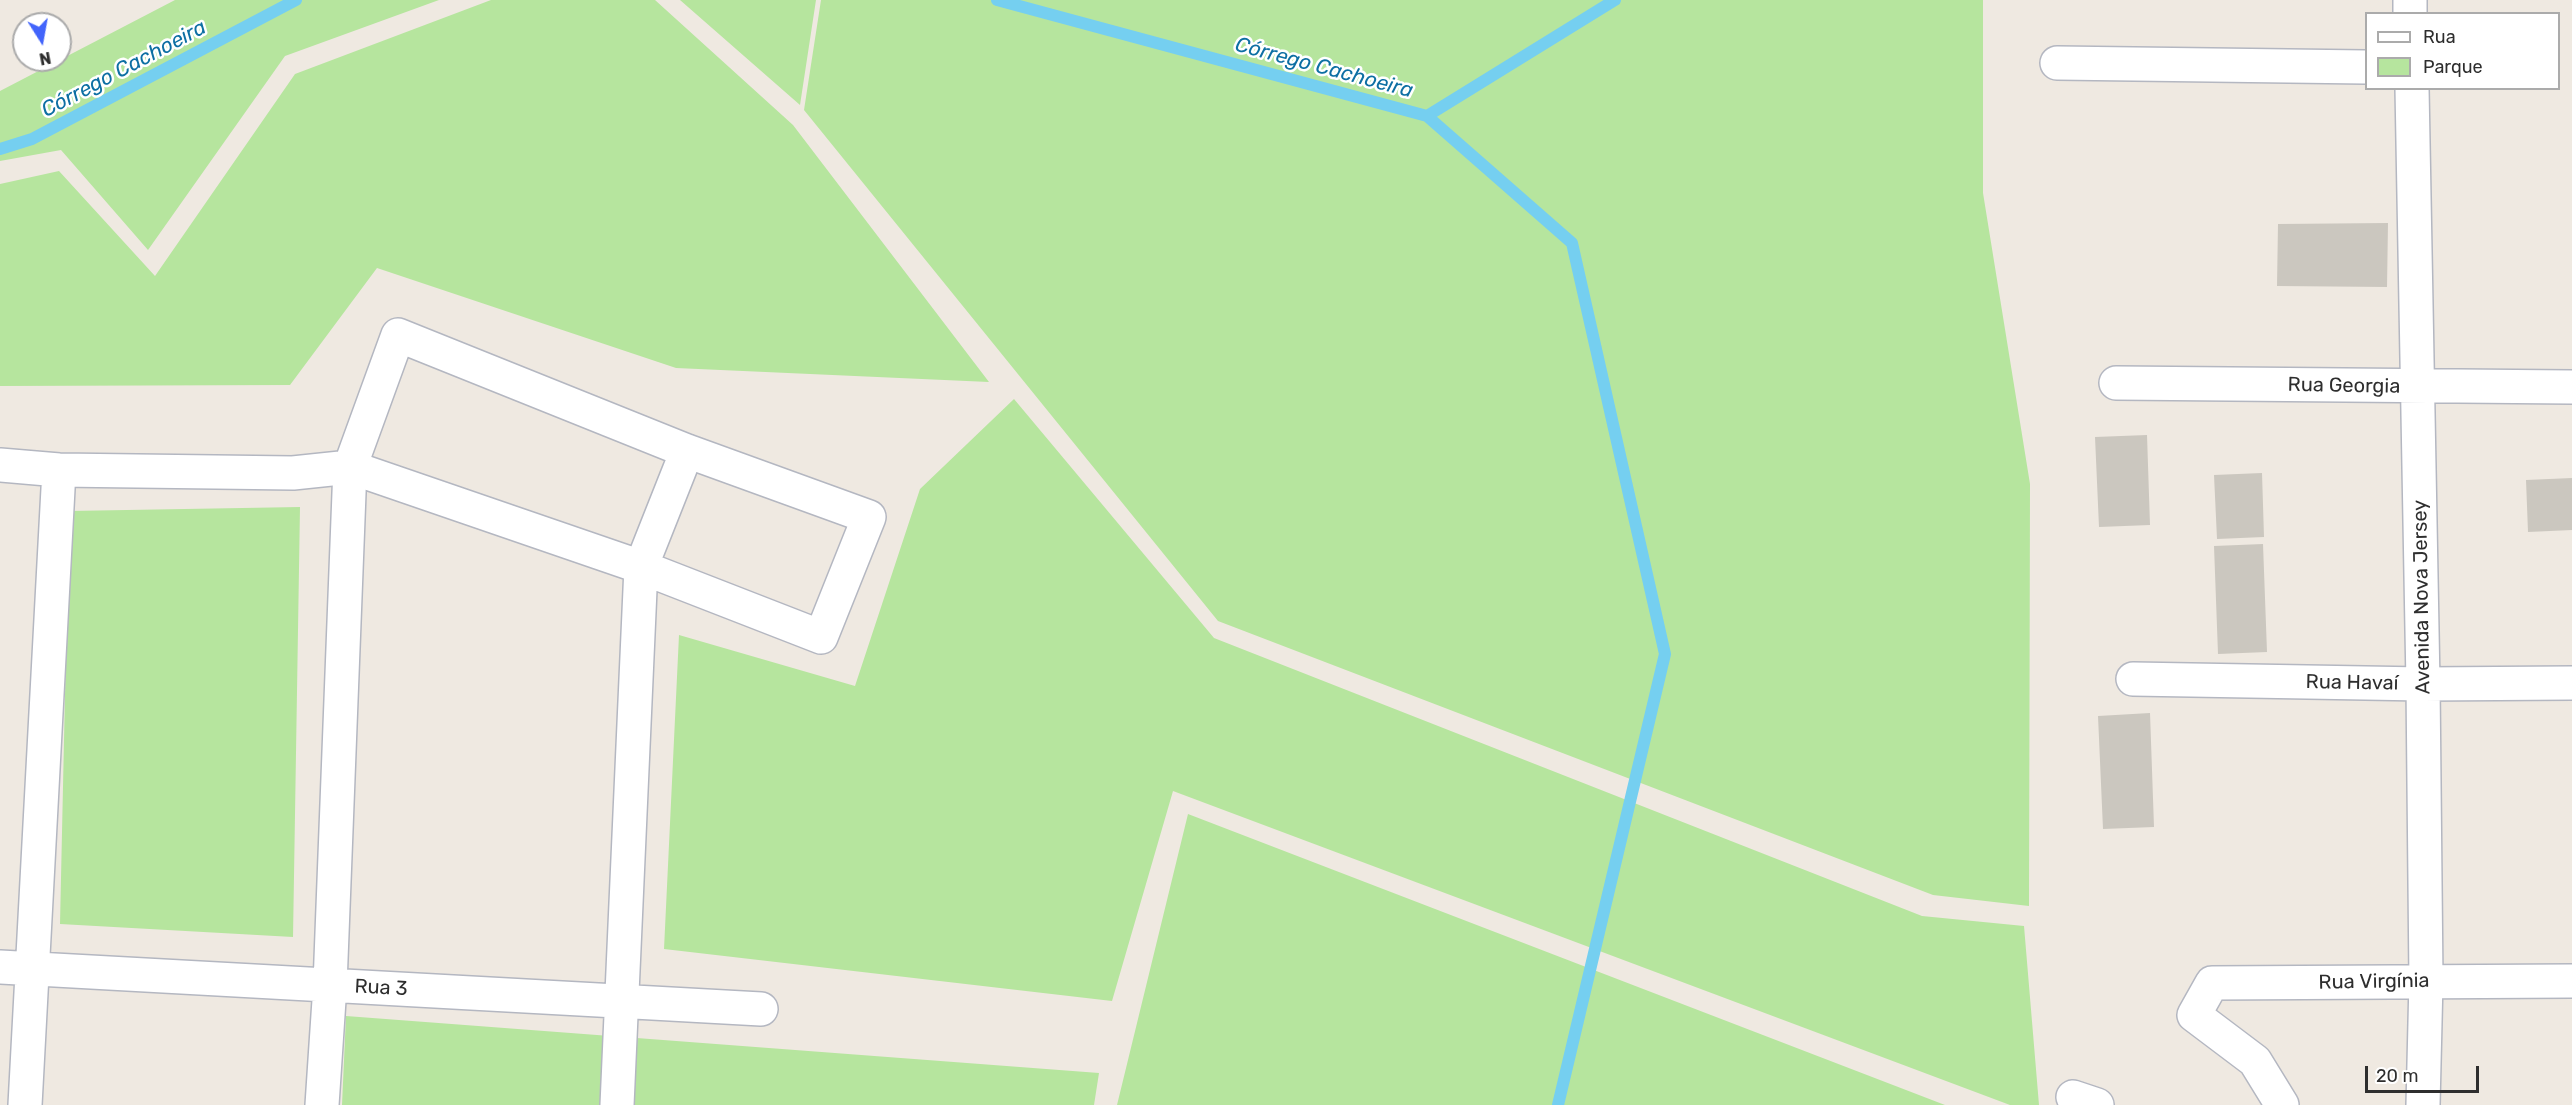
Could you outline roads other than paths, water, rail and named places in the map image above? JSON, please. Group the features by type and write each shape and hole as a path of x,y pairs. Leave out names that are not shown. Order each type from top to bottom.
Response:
{"street":[{"path":"2057,63 2365,67"},
{"name":"Avenida Nova Jersey","path":"2412,90 2423,684 2426,981 2423,1105"},
{"path":"0,465 59,470 293,473 350,467 641,567 821,637 869,517 687,452 398,335 350,467 330,985 322,1105"},
{"name":"Rua Georgia","path":"2116,383 2572,387"},
{"path":"617,1105 641,567 687,452"},
{"path":"25,1105 59,470"},
{"name":"Rua Havaí","path":"2133,679 2423,684 2572,683"},
{"name":"Rua 3","path":"0,967 761,1009"},
{"name":"Rua Virgínia","path":"2282,1105 2255,1062 2194,1015 2212,983 2572,981"}],"waterway":[{"name":"Córrego Cachoeira","path":"0,149 32,139 296,0"},
{"path":"997,0 1427,116 1572,243 1665,654 1558,1105"},
{"name":"Córrego Cachoeira","path":"1427,116 1615,0"}]}
